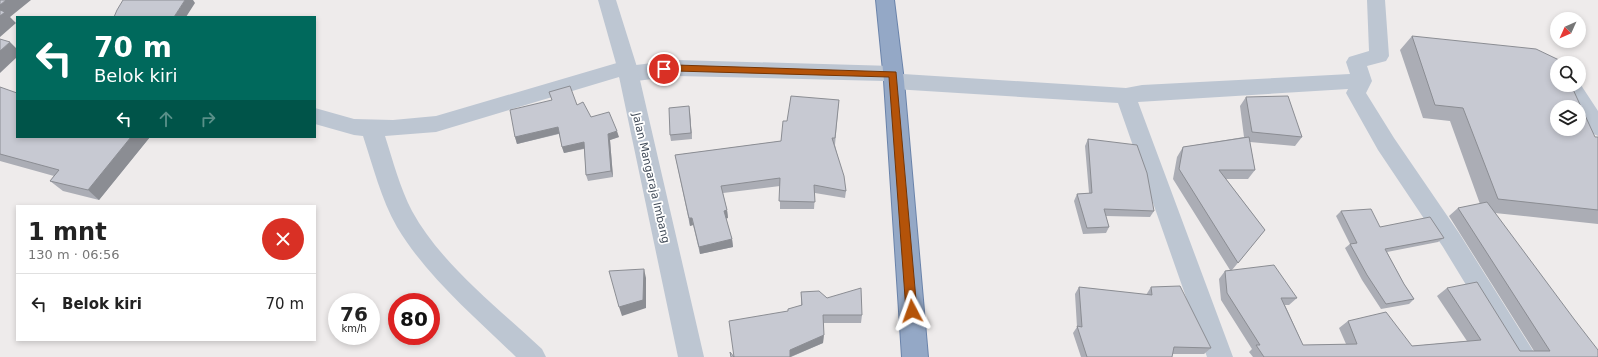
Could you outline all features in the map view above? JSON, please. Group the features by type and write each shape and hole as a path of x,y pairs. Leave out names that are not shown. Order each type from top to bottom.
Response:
{"highway":[{"path":"885,0 893,78 915,357"}],"street":[{"name":"Jalan Mangaraja Imbang","path":"607,0 628,71 691,357"},
{"path":"1376,0 1379,56 1356,62 1362,81 1356,94 1386,144 1451,240 1524,357"},
{"path":"316,116 354,127 393,128 436,124 628,71 676,68 893,78 1126,96 1142,92 1362,81"},
{"path":"1575,92 1598,128"},
{"path":"1126,96 1220,357"},
{"path":"371,127 397,200 405,218 420,241 436,262 533,357"}],"building":[{"path":"0,0 6,0 0,5"},
{"path":"123,0 185,0 175,16 114,16"},
{"path":"0,10 5,12 0,16"},
{"path":"1412,36 1536,49 1551,56 1550,92 1574,92 1578,100 1550,100 1550,136 1586,136 1586,118 1595,137 1598,137 1598,210 1498,199 1463,108 1435,105"},
{"path":"0,39 10,42 0,51"},
{"path":"570,86 577,105 583,102 591,117 609,112 617,131 608,134 611,171 586,175 584,142 562,147 558,127 515,137 510,110 552,100 549,92"},
{"path":"0,87 16,93 16,138 130,138 88,190 50,181 59,170 0,154"},
{"path":"791,96 839,100 835,138 832,138 844,176 846,191 814,185 815,202 779,201 780,178 721,186 727,210 724,211 732,239 699,247 692,218 689,218 675,155 781,141 783,121 787,121"},
{"path":"1288,96 1302,137 1252,132 1246,97"},
{"path":"689,106 691,133 670,135 669,108"},
{"path":"1249,137 1255,170 1219,170 1265,230 1238,263 1179,169 1183,147"},
{"path":"1088,139 1137,145 1147,173 1154,211 1104,209 1109,227 1087,228 1077,194 1092,193"},
{"path":"1487,202 1598,350 1598,357 1264,357 1256,345 1260,345 1227,293 1225,271 1274,265 1297,298 1281,298 1303,345 1357,344 1348,321 1386,312 1412,346 1481,340 1447,288 1477,282 1520,351 1550,351 1458,208"},
{"path":"1371,209 1380,227 1430,217 1444,238 1385,249 1414,299 1386,304 1367,275 1350,244 1357,243 1341,211"},
{"path":"644,269 643,300 619,307 609,271"},
{"path":"1180,286 1211,348 1174,347 1172,357 1087,357 1077,326 1082,327 1079,287 1152,295 1151,287"},
{"path":"861,288 862,315 823,315 824,335 790,350 790,357 734,357 729,321 788,311 788,309 802,305 801,292 819,291 827,298"}],"route":[{"path":"664,69 676,68 893,74 912,311"}]}
